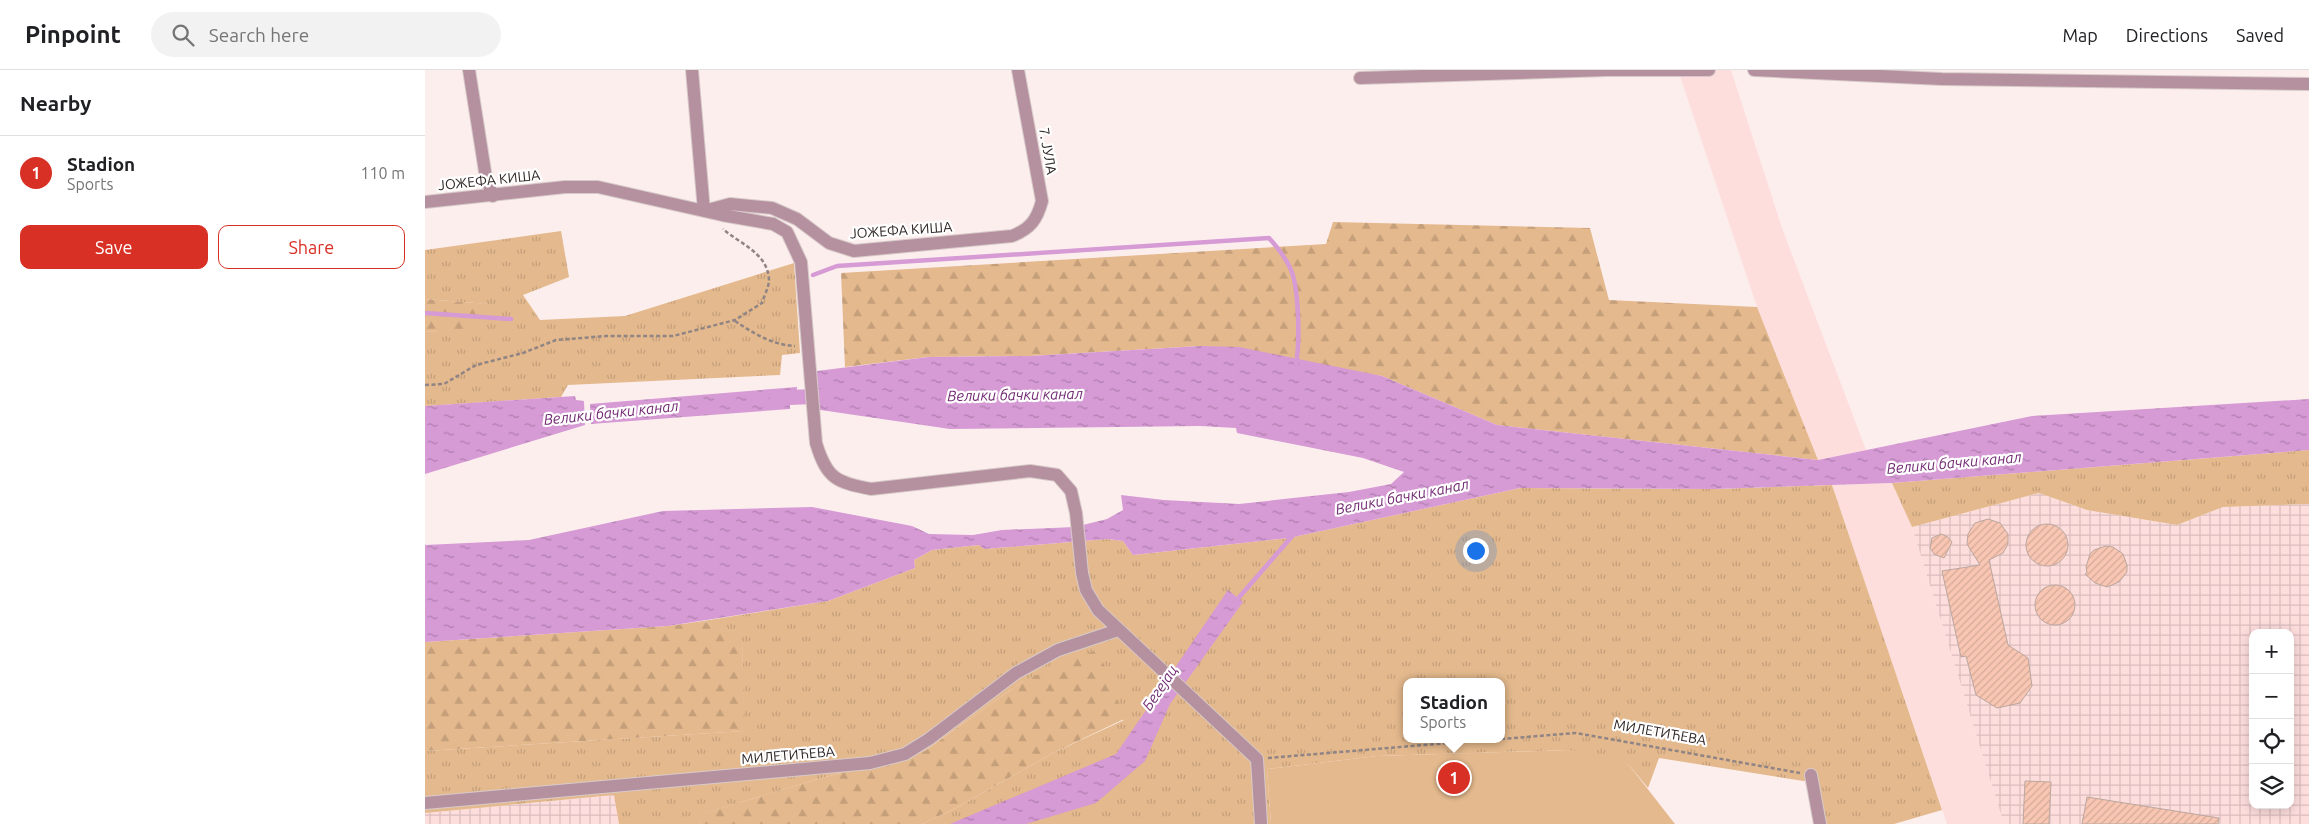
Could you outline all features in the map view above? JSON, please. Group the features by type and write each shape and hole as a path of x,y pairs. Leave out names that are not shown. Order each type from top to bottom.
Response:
{"street":[{"path":"469,70 486,178 493,196"},
{"path":"692,70 704,211"},
{"name":"7. ЈУЛА","path":"1017,70 1042,201 1035,220 1023,232"},
{"path":"1360,78 1607,70 1709,70"},
{"path":"1754,70 1942,79 2309,84"},
{"name":"ЈОЖЕФА КИША","path":"425,202 493,196 565,186 598,187 704,211 773,224 787,232 801,262 816,443 822,462 828,472 845,484 871,489 1042,471 1057,475 1068,486 1073,495 1079,553 1084,581 1091,601 1118,630 1257,759"},
{"name":"ЈОЖЕФА КИША","path":"704,211 730,204 772,208 797,219 829,243 839,248 854,251 1012,236 1023,232"},
{"name":"МИЛЕТИЋЕВА","path":"425,803 870,763 905,754 929,739 1024,668 1058,650 1118,630"},
{"path":"1257,759 1261,824"},
{"path":"1811,775 1820,824"}],"path":[{"path":"425,385 444,384 476,365 523,353 556,340 606,336 673,336 735,320 762,303 769,280 763,261 749,247 730,236 704,211"},
{"path":"735,320 757,336 785,346 809,347"},
{"name":"МИЛЕТИЋЕВА","path":"1505,739 1576,733 1811,775"},
{"path":"1257,759 1448,743"}],"shaded area":[{"path":"1678,70 1731,70 1782,228 1866,450 1818,460 1757,307"},
{"path":"1892,483 1912,527 2004,824 1947,824 1832,485"},
{"path":"2039,493 2087,510 2177,525 2223,507 2309,504 2309,824 2004,824 1912,527"},
{"path":"615,795 619,824 425,824 425,813"}],"green space":[{"path":"1333,222 1590,228 1609,300 1757,307 1818,460 1497,425 1382,376 1201,346 1030,356 928,357 845,367 841,273 1326,244"},
{"path":"561,231 569,277 523,295 540,320 625,316 794,263 800,353 782,355 780,375 568,385 561,397 425,406 425,332 480,328 488,304 425,299 425,250"},
{"path":"425,299 489,304 480,329 425,332"},
{"path":"2309,450 2309,504 2223,507 2177,525 2087,510 2039,493 1912,527 1892,483"},
{"path":"1832,485 1942,810 1894,824 1819,824 1810,782 1659,758 1648,788 1629,765 1568,750 1377,756 1267,769 1271,824 922,824 956,808 1053,753 1124,720 1023,681 925,751 818,779 702,814 699,824 619,824 614,795 425,813 425,751 744,731 742,641 703,621 828,601 915,568 914,560 932,550 979,545 984,549 1107,539 1123,541 1133,555 1289,538 1520,488 1715,489"},
{"path":"703,621 742,640 745,731 425,751 425,642 668,626"},
{"path":"1098,649 1124,719 1053,753 956,808 922,824 699,824 701,814 818,779 925,751 1023,681"},
{"path":"1568,750 1594,752 1629,765 1675,824 1271,824 1267,769 1377,756"}],"water":[{"path":"1201,346 1239,347 1382,376 1497,425 1818,460 2032,416 2309,399 2309,450 1892,483 1715,489 1520,488 1289,538 1133,555 1123,541 1107,539 984,549 979,545 932,550 914,560 915,568 828,601 668,626 425,642 425,545 529,540 663,511 812,507 912,526 929,534 973,535 1002,530 1075,527 1107,519 1123,510 1121,495 1164,500 1239,504 1349,492 1391,484 1404,472 1363,458 1237,433 1236,428 1200,426 950,429 807,408 807,387 817,371 928,357 1030,356"},
{"path":"797,387 796,404 790,404 790,409 591,424 590,404"},
{"path":"575,396 576,400 584,401 585,425 425,474 425,406"},
{"path":"1228,590 1243,602 1170,704 1145,761 1096,803 1026,824 950,824 1116,754"}],"building":[{"path":"1988,519 2000,523 2008,534 2008,544 2003,553 1989,560 2008,645 2028,658 2032,686 2020,703 1997,708 1976,695 1966,656 1961,657 1942,571 1980,565 1967,544 1968,534 1975,523"},
{"path":"2047,524 2062,530 2068,545 2062,560 2047,566 2032,560 2026,545 2032,530"},
{"path":"1941,534 1948,537 1952,542 1944,558 1934,554 1930,548 1932,538"},
{"path":"2106,546 2113,547 2123,554 2127,565 2127,572 2119,582 2107,587 2095,583 2085,574 2087,573 2086,567 2090,554 2094,550"},
{"path":"2059,585 2066,588 2072,594 2075,605 2074,613 2066,622 2059,625 2051,625 2044,622 2036,613 2035,601 2038,594 2047,586"},
{"path":"2025,781 2051,782 2049,824 2023,824"},
{"path":"2087,797 2219,818 2218,824 2082,824"}],"waterway":[{"path":"813,275 837,266 1269,238 1287,261 1294,279 1298,316 1296,364"},
{"path":"425,313 511,319"},
{"name":"Велики бачки канал","path":"777,398 826,396"},
{"name":"Бегејац","path":"1235,602 1294,534"}],"place":[{"name":"Stadion","path":"1454,778"}]}
